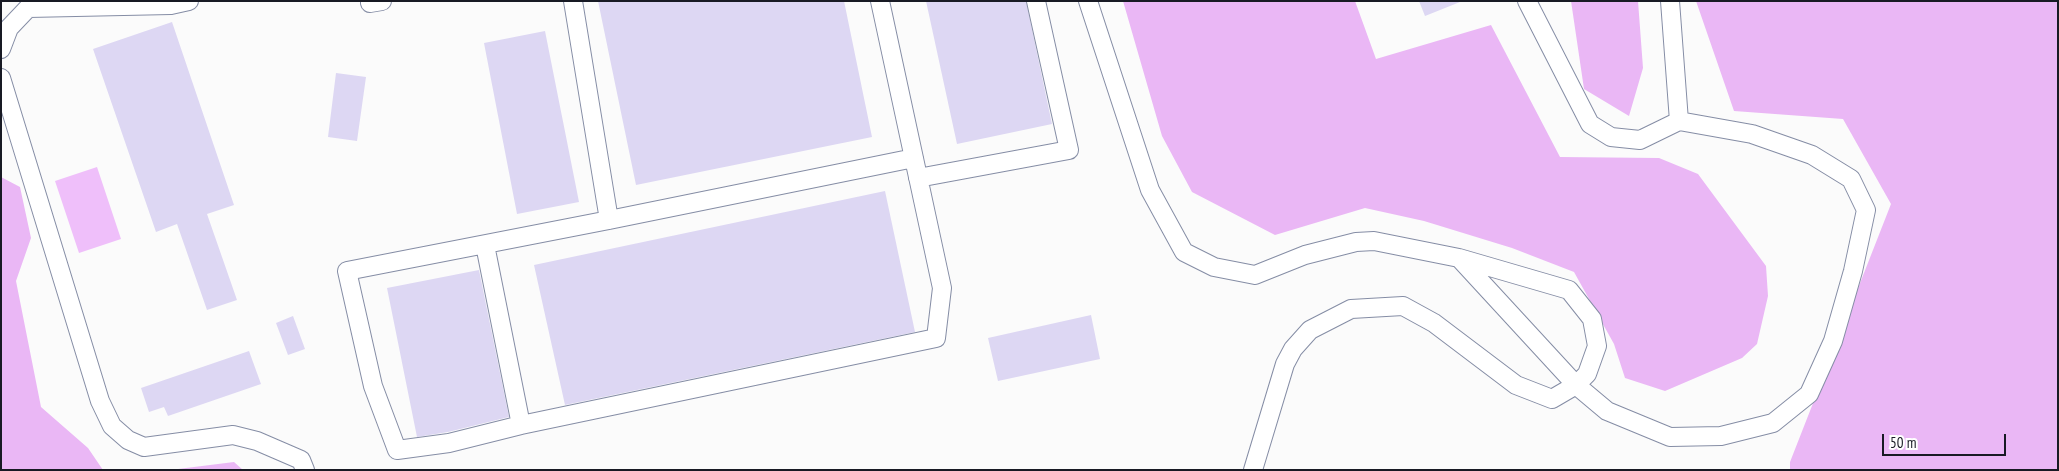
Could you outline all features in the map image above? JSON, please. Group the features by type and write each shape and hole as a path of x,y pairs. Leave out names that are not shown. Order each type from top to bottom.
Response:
{"lane":[{"path":"1,48 9,28 28,8 171,5 189,1"},
{"path":"573,1 609,220"},
{"path":"880,1 914,158 918,178 942,288 936,338 521,424 449,443 397,450 373,386 347,271 914,158"},
{"path":"918,178 1069,150 1036,1"},
{"path":"1088,1 1150,190 1184,252 1214,267 1255,275 1305,255 1356,242 1374,241 1459,258 1569,290 1592,319 1597,346 1587,374 1576,385 1552,399 1516,385 1434,323 1403,306 1351,309 1310,330 1293,349 1285,364 1253,470"},
{"path":"1459,258 1576,385 1607,411 1670,437 1721,436 1773,423 1809,394 1834,341 1853,271 1866,210 1851,179 1812,154 1752,134 1679,121 1640,140 1611,137 1590,124 1527,1"},
{"path":"1670,1 1679,121"},
{"path":"1,78 100,401 112,426 128,440 144,447 233,435 257,442 301,460 305,470"},
{"path":"485,245 521,424"}],"shaded area":[{"path":"1123,1 1355,1 1376,59 1491,25 1560,157 1659,158 1698,174 1766,266 1768,296 1757,344 1742,358 1665,391 1625,378 1614,344 1574,272 1512,248 1424,221 1365,208 1275,235 1192,192 1162,136"},
{"path":"1571,1 1638,1 1643,68 1629,116 1584,89"},
{"path":"1696,1 2058,1 2058,470 1790,470 1790,462 1891,204 1843,119 1734,111"},
{"path":"97,167 121,239 79,253 55,181"},
{"path":"1,177 20,187 31,238 16,281 41,407 88,448 103,470 1,470"},
{"path":"234,462 243,470 170,470"}],"building":[{"path":"598,1 844,1 872,137 636,185"},
{"path":"926,1 1026,1 1052,124 957,144"},
{"path":"1419,1 1460,1 1460,2 1425,16"},
{"path":"172,22 234,205 207,214 237,300 207,310 177,224 156,232 93,49"},
{"path":"545,31 579,202 517,214 484,43"},
{"path":"336,73 366,77 357,141 328,137"},
{"path":"885,191 915,332 565,405 534,265"},
{"path":"479,270 509,417 448,432 417,437 387,288"},
{"path":"1091,315 1100,359 998,381 988,338"},
{"path":"293,316 305,349 288,355 276,323"},
{"path":"249,351 261,384 168,416 164,407 149,412 141,388"}]}
